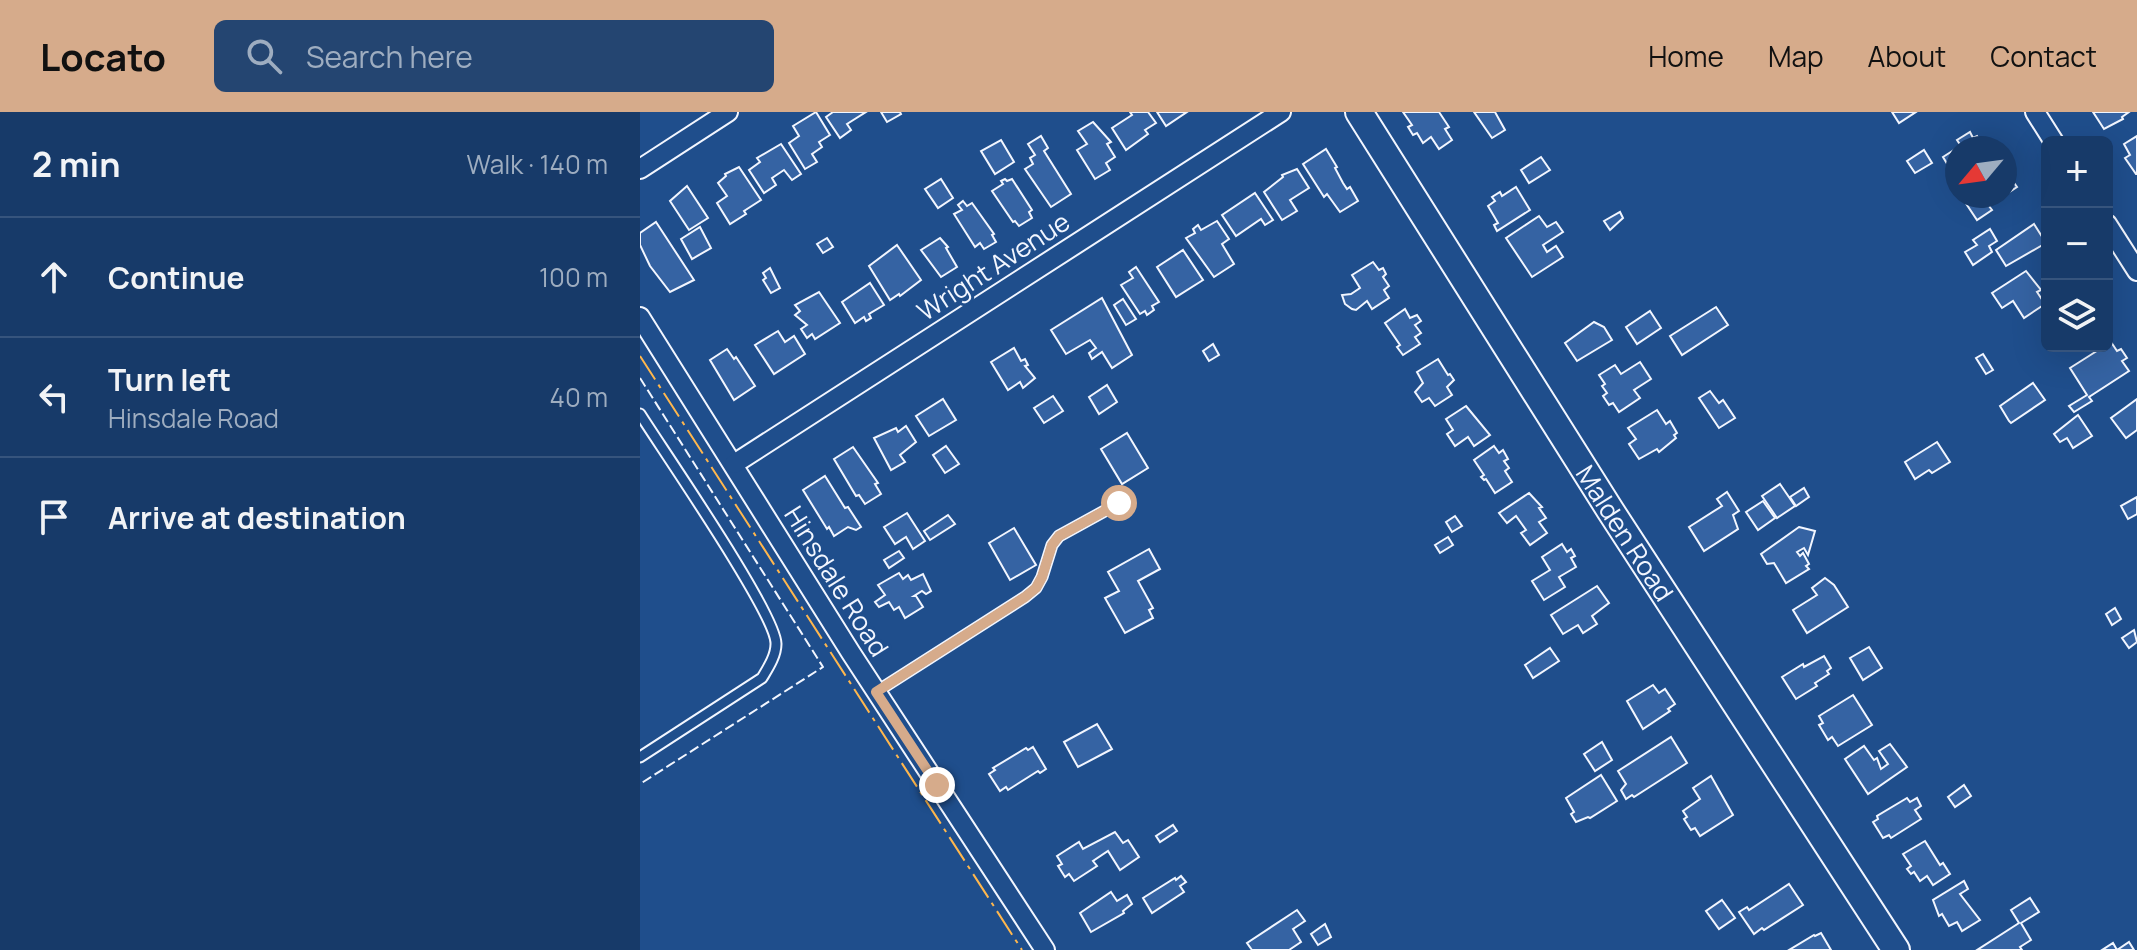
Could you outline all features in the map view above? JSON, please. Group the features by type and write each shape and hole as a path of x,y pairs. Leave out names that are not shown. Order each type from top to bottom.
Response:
{"street":[{"path":"640,169 728,112"},
{"name":"Wright Avenue","path":"734,464 1281,112"},
{"name":"Malden Road","path":"1359,112 1610,510 1896,950"},
{"path":"2035,112 2050,136"},
{"path":"2113,233 2137,271"},
{"name":"Hinsdale Road","path":"640,317 876,692 1045,950"}],"lane":[{"path":"640,414 739,570 772,626 776,644 770,665 762,678 640,757"},
{"path":"876,692 1025,597 1036,588 1052,545 1059,536 1119,503"}],"building":[{"path":"816,112 830,135 819,142 822,147 812,154 817,162 805,169 789,143 799,136 793,126"},
{"path":"833,112 866,112 847,124 851,130 840,138 826,117"},
{"path":"881,112 900,112 901,114 887,122"},
{"path":"1130,112 1148,112 1156,123 1145,130 1148,134 1126,150 1112,128 1132,115"},
{"path":"1157,112 1187,112 1166,126"},
{"path":"1403,112 1439,112 1449,127 1445,129 1452,140 1439,149 1431,137 1423,143 1417,133 1413,135 1408,127 1412,125"},
{"path":"1474,112 1495,112 1505,130 1492,138"},
{"path":"1892,112 1916,112 1899,123"},
{"path":"2093,112 2129,112 2123,119 2104,129"},
{"path":"1093,122 1111,142 1107,144 1115,157 1106,163 1110,170 1095,179 1077,150 1087,144 1078,131"},
{"path":"1041,136 1048,148 1044,151 1071,194 1051,207 1025,169 1033,164 1030,158 1035,155 1028,144"},
{"path":"2137,136 2136,174 2125,158 2130,155 2124,144"},
{"path":"1001,140 1014,162 995,174 981,151"},
{"path":"781,144 801,174 792,180 784,170 772,178 776,185 764,193 749,170 760,162 757,158"},
{"path":"1326,149 1343,183 1347,189 1350,187 1358,201 1340,212 1327,194 1324,197 1303,164"},
{"path":"1924,150 1932,163 1915,173 1907,161"},
{"path":"1541,157 1550,170 1529,183 1521,170"},
{"path":"739,167 761,200 730,224 717,203 727,196 718,183 725,174"},
{"path":"1297,169 1309,188 1290,200 1297,211 1282,220 1264,192 1282,175"},
{"path":"941,179 953,198 938,208 925,189"},
{"path":"1005,179 1012,179 1032,210 1029,212 1032,218 1019,226 992,191"},
{"path":"687,186 708,218 689,230 670,201"},
{"path":"1516,187 1530,210 1497,231 1494,225 1498,223 1488,206 1495,201 1492,197 1500,192 1502,196"},
{"path":"1255,193 1273,220 1265,225 1261,219 1236,236 1222,215"},
{"path":"963,201 967,206 972,203 994,234 996,242 984,249 980,243 975,247 954,214 962,210 958,205"},
{"path":"1969,208 1990,208 1992,210 1977,220"},
{"path":"1620,212 1623,218 1610,230 1604,221"},
{"path":"1539,216 1547,227 1556,222 1563,232 1543,245 1547,252 1556,246 1563,257 1532,277 1506,238"},
{"path":"1217,221 1229,239 1222,244 1234,264 1214,277 1186,238 1195,233 1193,229 1198,225 1201,230"},
{"path":"656,222 694,280 670,292 650,266 640,245 640,233"},
{"path":"2034,224 2041,235 2041,246 2006,266 1996,250"},
{"path":"700,227 711,248 692,259 681,239"},
{"path":"1990,229 1997,241 1989,246 1992,252 1973,265 1965,252 1977,245 1973,240"},
{"path":"827,238 833,247 823,253 817,244"},
{"path":"940,238 957,267 941,277 921,250"},
{"path":"897,245 921,280 890,300 869,266"},
{"path":"1183,250 1203,280 1176,297 1157,267"},
{"path":"1373,262 1386,274 1383,277 1389,286 1384,290 1389,298 1372,309 1367,301 1356,310 1352,309 1345,304 1342,295 1360,288 1352,275"},
{"path":"1136,267 1159,302 1152,306 1154,310 1147,315 1145,311 1140,314 1121,285 1133,278 1129,272"},
{"path":"770,268 780,288 771,293 763,280 766,278 763,273"},
{"path":"2026,271 2041,290 2037,292 2041,307 2024,318 2013,301 2002,308 1992,293"},
{"path":"870,283 884,305 869,314 871,318 866,321 864,317 855,323 842,302"},
{"path":"819,292 840,323 815,339 812,334 807,338 801,329 807,325 795,315 800,311 795,305"},
{"path":"1102,298 1132,355 1112,368 1102,352 1092,359 1089,353 1096,348 1090,340 1066,354 1051,330"},
{"path":"1123,299 1136,319 1126,325 1114,305"},
{"path":"1716,307 1728,325 1682,355 1670,336"},
{"path":"1405,309 1410,318 1417,315 1421,321 1415,325 1421,333 1415,337 1420,344 1403,355 1385,323"},
{"path":"1650,311 1661,328 1637,344 1626,327"},
{"path":"1594,322 1604,327 1612,340 1577,361 1565,343"},
{"path":"778,331 785,342 794,336 805,354 774,374 755,345"},
{"path":"1213,344 1219,355 1209,361 1203,351"},
{"path":"2113,345 2117,351 2121,349 2127,358 2122,361 2129,371 2089,397 2092,401 2074,412 2069,406 2087,395 2070,368 2095,352 2113,352"},
{"path":"1014,348 1021,361 1025,359 1028,365 1025,366 1035,378 1023,388 1020,382 1008,390 991,362"},
{"path":"727,349 755,386 734,400 710,360"},
{"path":"1983,354 1993,370 1986,374 1976,358"},
{"path":"1438,359 1454,380 1447,387 1452,395 1435,406 1429,398 1422,402 1415,392 1423,383 1417,372"},
{"path":"1640,362 1651,379 1634,390 1640,398 1619,412 1603,396 1607,393 1599,375 1615,365 1621,374"},
{"path":"2033,383 2045,400 2011,423 2000,406"},
{"path":"1107,385 1117,402 1099,414 1089,397"},
{"path":"1710,391 1719,403 1723,400 1735,418 1719,428 1699,398"},
{"path":"1053,396 1063,411 1044,423 1034,408"},
{"path":"943,399 956,420 929,436 916,416"},
{"path":"2137,399 2137,430 2126,438 2111,418"},
{"path":"1466,406 1490,435 1474,446 1468,437 1455,446 1447,434 1453,430 1446,419"},
{"path":"1657,410 1666,424 1670,421 1677,433 1674,435 1676,438 1659,452 1657,449 1639,459 1629,444 1636,439 1628,428"},
{"path":"2078,415 2092,436 2073,448 2067,438 2060,442 2054,434"},
{"path":"906,426 916,442 900,455 905,462 891,470 874,438 896,428 898,432"},
{"path":"1127,433 1148,468 1122,484 1101,449"},
{"path":"1937,442 1950,462 1915,479 1905,462"},
{"path":"946,446 959,464 945,473 933,455"},
{"path":"1494,446 1499,453 1503,450 1508,459 1504,461 1509,468 1505,471 1512,482 1495,493 1486,479 1481,477 1484,475 1474,460"},
{"path":"853,447 878,483 875,484 881,494 865,504 859,495 856,496 834,459"},
{"path":"825,476 861,527 856,530 848,527 834,536 829,527 827,529 803,490"},
{"path":"1780,484 1795,506 1777,518 1762,496"},
{"path":"1804,488 1809,497 1796,506 1790,497"},
{"path":"1727,492 1739,511 1733,515 1738,529 1704,551 1689,527 1722,506 1717,499"},
{"path":"1529,493 1542,507 1539,508 1546,518 1539,522 1547,533 1530,545 1521,533 1526,530 1516,516 1507,523 1499,513"},
{"path":"2137,497 2137,514 2128,519 2121,506"},
{"path":"1763,501 1775,518 1758,530 1746,512"},
{"path":"907,513 925,541 913,549 906,537 895,544 884,527"},
{"path":"948,515 955,524 930,540 924,531"},
{"path":"1455,516 1462,526 1452,532 1446,522"},
{"path":"1799,527 1815,531 1808,555 1804,548 1797,552 1800,556 1803,553 1809,569 1786,583 1774,563 1767,564 1761,554"},
{"path":"1014,528 1036,565 1010,580 989,543"},
{"path":"1448,537 1453,545 1440,553 1435,545"},
{"path":"1562,544 1567,552 1571,549 1575,556 1571,558 1576,567 1559,577 1565,587 1544,600 1532,581 1550,570 1542,557"},
{"path":"1149,549 1160,569 1138,581 1153,608 1149,610 1153,618 1125,633 1105,598 1119,591 1108,572"},
{"path":"899,551 904,558 889,568 884,560"},
{"path":"899,573 903,579 908,575 911,580 923,574 931,591 926,594 922,591 914,596 923,607 905,618 899,607 894,610 889,602 879,607 875,602 885,595 878,585"},
{"path":"1825,578 1834,585 1848,607 1807,633 1793,610 1817,595 1812,588"},
{"path":"1597,586 1609,603 1592,616 1597,624 1583,633 1578,625 1563,634 1551,615"},
{"path":"2115,608 2121,619 2112,625 2106,614"},
{"path":"2134,630 2137,642 2129,648 2122,638"},
{"path":"1869,647 1882,668 1863,680 1850,658"},
{"path":"1550,648 1559,661 1533,678 1525,665"},
{"path":"1824,656 1831,668 1827,671 1829,674 1796,699 1782,677"},
{"path":"1653,685 1659,693 1665,689 1675,704 1668,709 1670,711 1643,729 1627,701"},
{"path":"1853,695 1872,725 1838,746 1832,737 1828,740 1819,725 1823,723 1819,716"},
{"path":"1097,724 1112,749 1078,767 1064,742"},
{"path":"1671,737 1687,763 1626,799 1621,790 1626,784 1618,771"},
{"path":"1602,742 1612,760 1595,771 1584,754"},
{"path":"1890,744 1907,767 1868,794 1845,759 1864,746 1874,760 1877,758 1881,769 1888,764 1879,751"},
{"path":"1033,747 1046,769 1008,790 1006,787 1000,791 989,774 995,770 993,768"},
{"path":"1601,775 1617,801 1590,818 1576,822 1566,798"},
{"path":"1711,776 1733,815 1700,836 1695,828 1691,830 1683,811 1700,799 1693,788"},
{"path":"1964,785 1971,796 1955,807 1948,797"},
{"path":"1907,798 1910,802 1917,798 1921,806 1915,810 1921,819 1891,838 1889,835 1883,838 1873,822 1878,819 1877,816"},
{"path":"1173,825 1177,831 1160,842 1156,836"},
{"path":"1115,832 1123,843 1128,840 1139,857 1120,870 1108,851 1093,861 1097,866 1074,881 1069,874 1065,877 1058,866 1062,864 1057,856 1079,842 1083,849"},
{"path":"1925,841 1940,865 1943,863 1950,874 1933,885 1927,876 1920,881 1914,872 1911,874 1907,869 1911,866 1903,854"},
{"path":"1181,876 1186,882 1180,886 1184,892 1152,913 1143,898"},
{"path":"1964,881 1968,889 1960,894 1980,920 1962,931 1957,922 1949,926 1942,914 1939,916 1933,900"},
{"path":"1789,884 1803,905 1754,934 1739,912 1747,907 1749,910"},
{"path":"1111,892 1117,901 1127,895 1132,904 1124,913 1091,932 1080,913"},
{"path":"2030,898 2039,912 2021,923 2031,940 2020,947 2022,950 1977,950 2019,923 2011,910"},
{"path":"1722,900 1735,918 1719,929 1706,911"},
{"path":"1297,910 1305,921 1293,929 1301,942 1289,950 1252,950 1247,943"},
{"path":"1325,924 1331,937 1318,945 1311,934"},
{"path":"1821,933 1831,950 1789,950 1814,935"},
{"path":"2129,942 2134,950 2117,950"},
{"path":"2113,943 2117,950 2102,950"}],"fence":[{"path":"640,378 823,667 640,784"}],"power":[{"path":"640,356 1022,950"}],"route":[{"path":"937,785 876,692 1025,597 1036,588 1052,545 1059,536 1119,503"}]}
